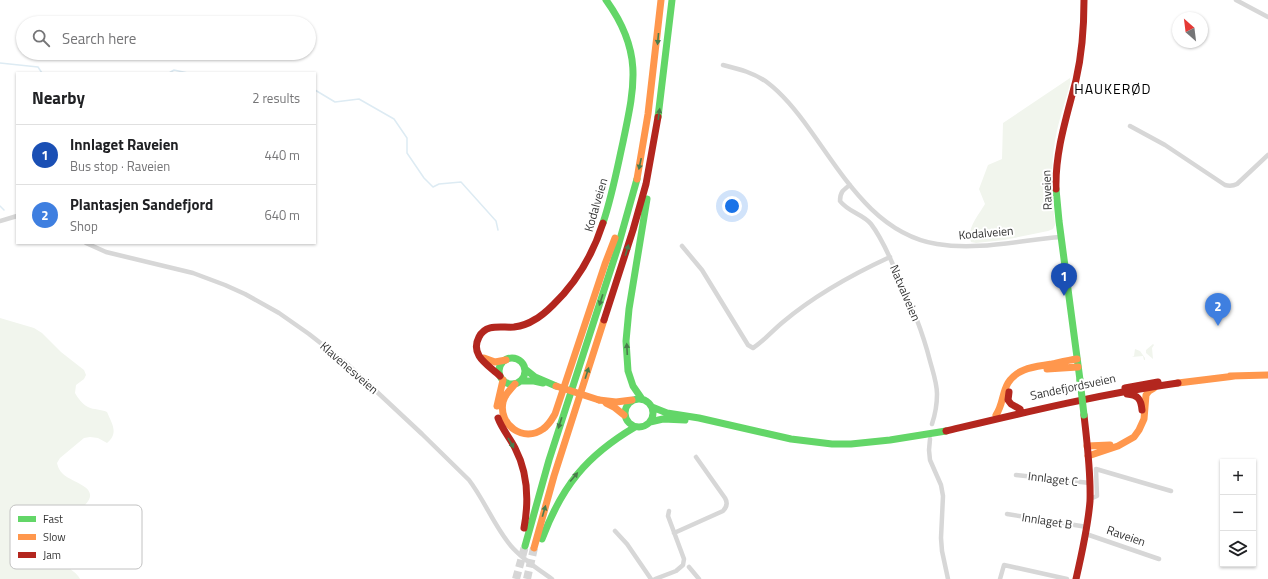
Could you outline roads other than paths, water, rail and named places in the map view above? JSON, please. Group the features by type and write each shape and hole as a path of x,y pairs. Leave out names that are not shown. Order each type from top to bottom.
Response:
{"main road":[{"name":"Kodalveien","path":"480,356 477,350 477,342 478,338 484,331 492,327 515,327 528,323 540,317 557,302 568,290 582,270 590,256 602,228 618,166 627,123 633,82 633,64 627,39 619,20 606,0"},
{"path":"506,360 500,368 501,378 497,407 498,417 502,427 515,449 522,465 526,483 528,502 523,545 615,254 636,182 652,92 661,0"},
{"path":"635,427 592,457 570,480 554,508 536,549 559,462 633,230 653,152 662,93 672,0"},
{"name":"Raveien","path":"1084,0 1083,33 1078,66 1062,132 1056,169 1061,237 1080,380 1087,446"},
{"path":"480,356 491,362 499,363 513,358 519,360 524,365 525,369 535,377 556,386 599,400 614,407 624,415 629,424 635,427 643,427 650,422 653,415 652,407 634,390 630,379 627,359 626,332 644,216 655,161 653,152"},
{"path":"525,369 525,376 508,392 502,408 504,419 511,428 519,433 531,434 542,430 557,410 617,232 630,188 636,182"},
{"path":"480,356 484,363 496,371 508,384 534,381 556,386"},
{"path":"996,415 1002,405 1009,382 1020,371 1028,368 1077,359"},
{"path":"1020,409 1011,404 1008,400 1011,385 1020,375 1044,369 1078,367"},
{"name":"Sandefjordsveien","path":"918,435 1068,398 1145,384 1201,376 1268,375"},
{"name":"Sandefjordsveien","path":"652,407 667,413 699,418 791,439 832,444 851,444 944,431 1059,405 1158,386 1235,376"},
{"path":"1088,456 1121,446 1135,436 1141,428 1145,416 1146,394 1158,386"},
{"path":"1076,579 1086,531 1090,499 1087,446 1116,444 1130,437 1139,425 1142,409 1141,401 1134,395 1121,393"},
{"path":"599,400 615,403 642,399"},
{"path":"624,415 627,405 632,400"},
{"name":"Sandefjordsveien","path":"650,422 667,418 732,426"}],"street":[{"path":"1236,0 1268,17"},
{"name":"Kodalveien","path":"723,65 758,77 777,90 798,114 850,185 868,206 893,227 913,237 936,244 959,247 1061,237"},
{"path":"1130,126 1165,145 1225,185 1229,186 1237,184 1268,155"},
{"name":"Natvalveien","path":"850,185 842,190 840,201 843,205 862,216 877,232 890,257 925,343 935,380 937,394 936,410 932,424"},
{"path":"0,221 16,216"},
{"name":"Klavenesveien","path":"88,244 106,252 187,272 225,285 270,308 309,334 358,374 469,480 511,546 525,559 552,579"},
{"path":"682,246 702,270 748,345 753,348 782,322 816,297 859,271 890,257"},
{"path":"930,439 928,450 930,460 942,485 943,508 941,538 944,564 948,579"},
{"path":"674,533 724,511 727,505 727,501 696,457"},
{"path":"1090,499 1097,496 1096,469 1171,491"},
{"name":"Innlaget C","path":"1016,475 1090,483"},
{"path":"655,579 676,571 683,565 684,559 668,516 669,511"},
{"name":"Innlaget B","path":"1007,514 1086,531"},
{"path":"615,530 630,548 651,579"},
{"name":"Raveien","path":"1086,531 1159,559"},
{"path":"1000,579 1004,566 1067,579"},
{"path":"689,567 699,579"}],"waterway":[{"path":"0,63 38,67 41,72"},
{"path":"171,72 174,70 183,72"},
{"path":"316,91 335,102 359,99 394,119 407,138 407,153 424,178 433,187 439,184 461,182 496,221 498,230"},
{"path":"0,206 4,210"}],"tunnel":[{"path":"516,579 525,546"},
{"path":"527,579 534,548"}],"place":[{"name":"Innlaget Raveien","path":"1064,296"},
{"name":"Plantasjen Sandefjord","path":"1218,326"}],"district":[{"name":"HAUKERØD","path":"1113,89"}]}
